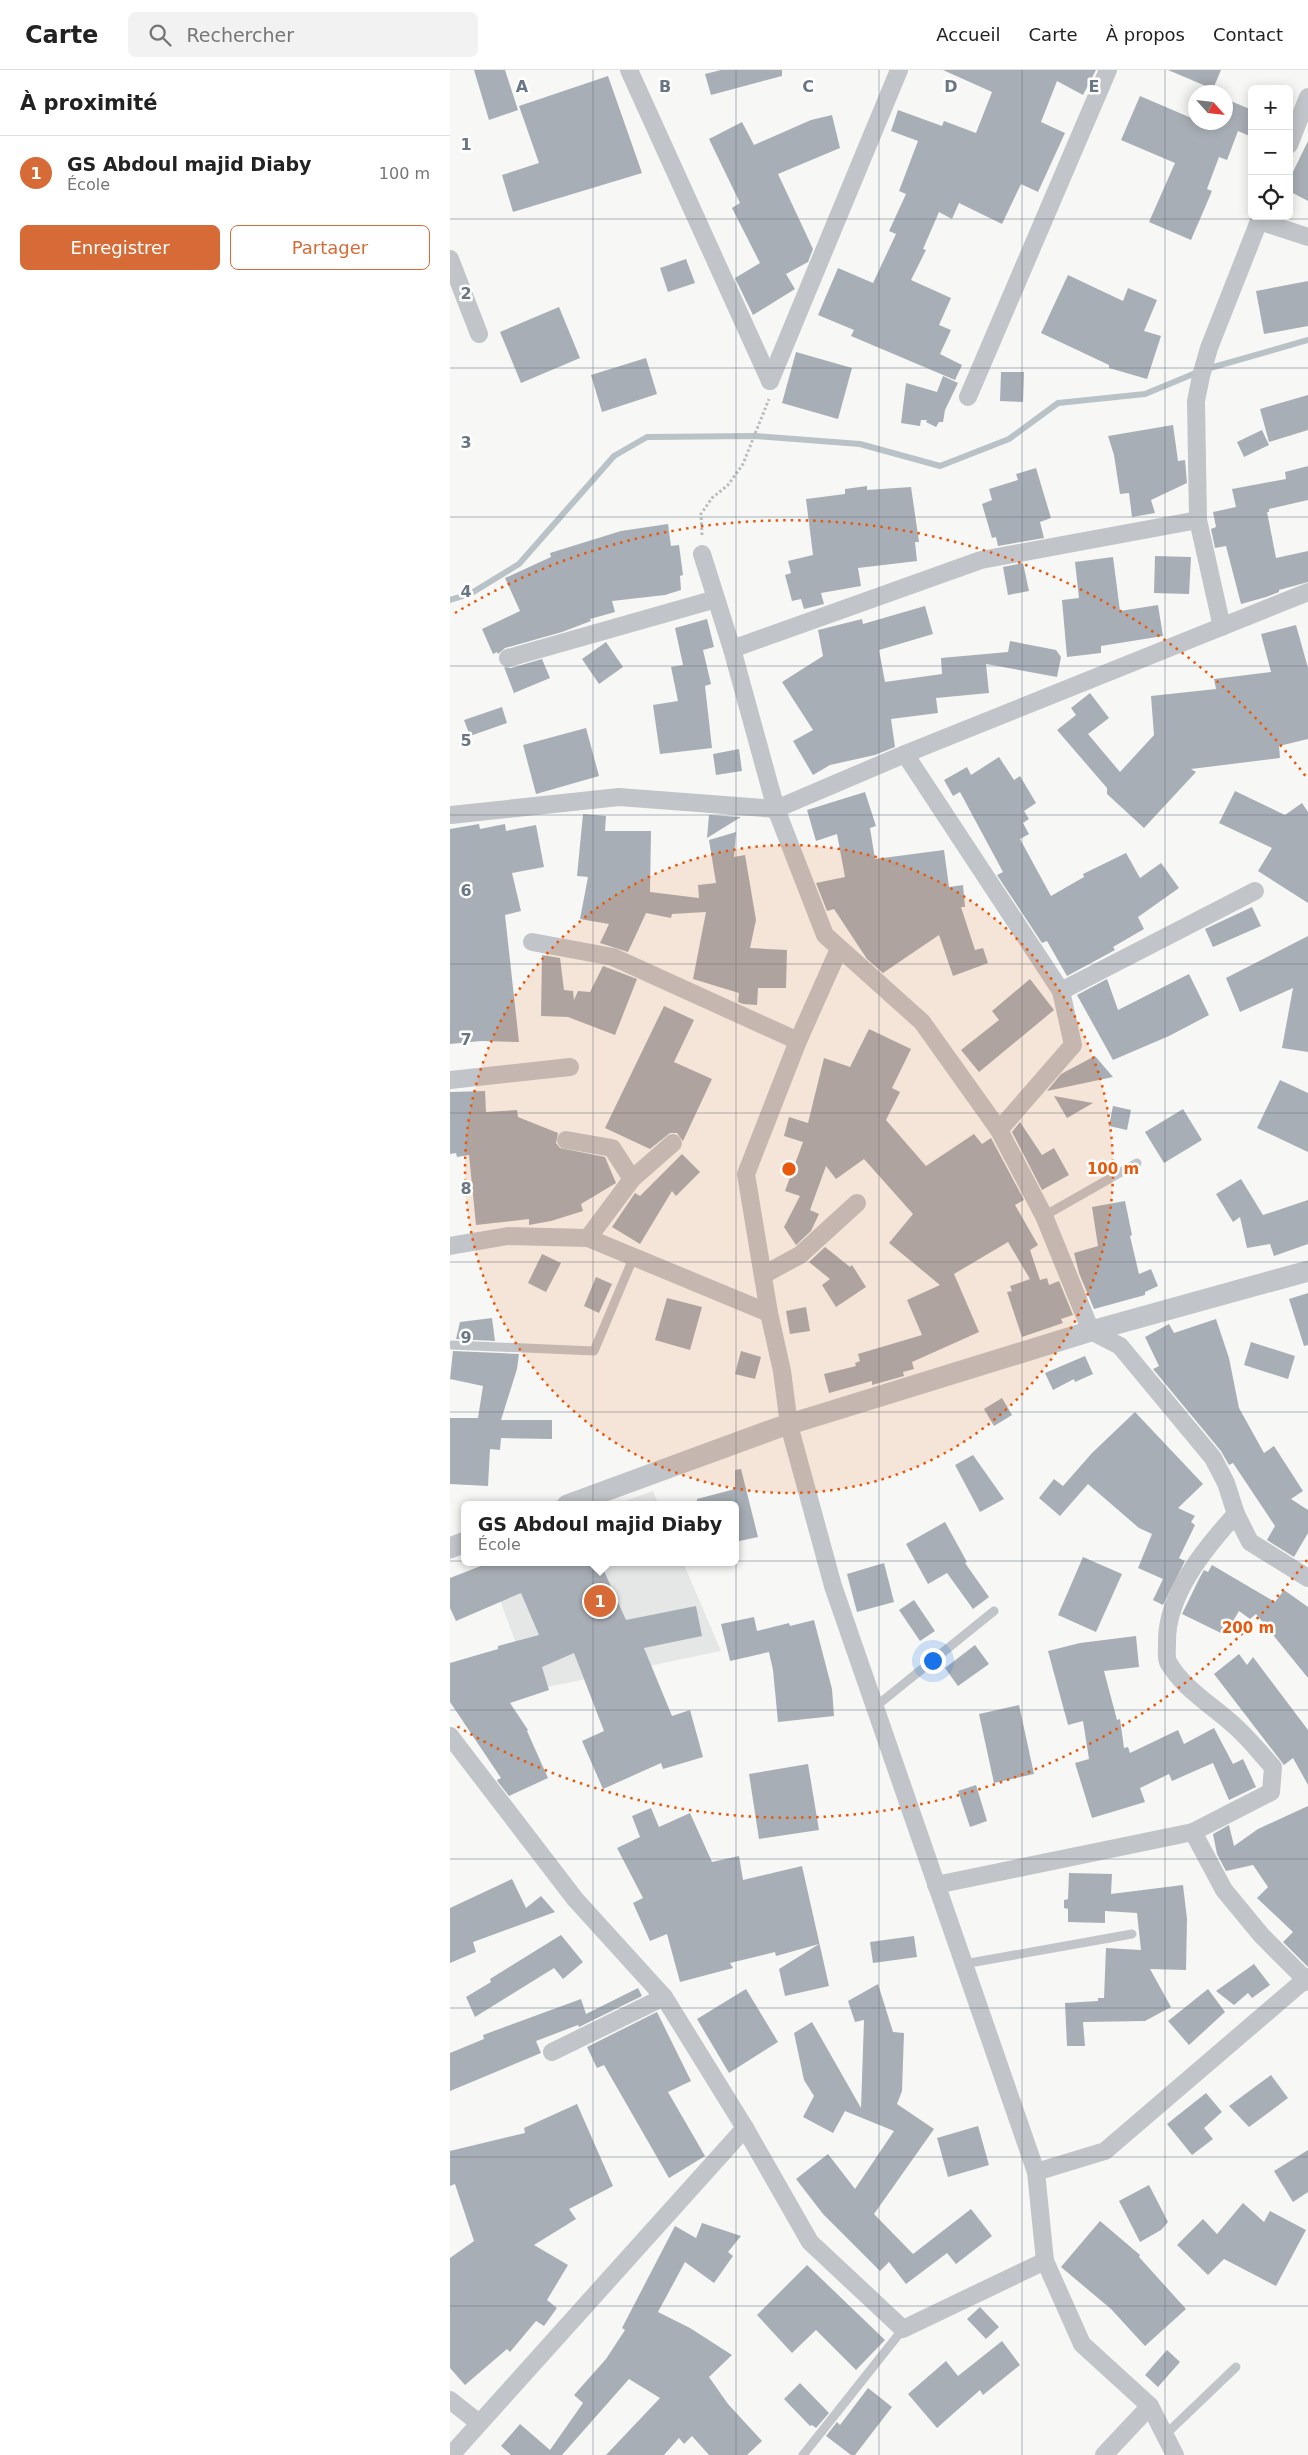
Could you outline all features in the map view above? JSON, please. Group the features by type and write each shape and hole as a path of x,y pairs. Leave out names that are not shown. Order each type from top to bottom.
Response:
{"street":[{"path":"629,70 770,381"},
{"path":"770,381 899,70"},
{"path":"968,397 1108,70"},
{"path":"1293,135 1308,97"},
{"path":"1222,627 1198,520 1196,401 1209,348 1260,220"},
{"path":"1263,220 1308,237"},
{"path":"450,259 478,334"},
{"path":"732,649 981,560 1198,520"},
{"path":"702,554 732,649 776,809 825,935 922,1022 999,1130 1044,1216 1090,1331 1120,1346 1213,1458 1226,1483 1236,1514 1250,1542 1308,1578"},
{"path":"451,815 620,797 776,809 905,754 1308,592"},
{"path":"508,658 716,600"},
{"path":"905,754 1060,991 1073,1045 999,1130"},
{"path":"1060,991 1255,891"},
{"path":"532,942 613,957 798,1041"},
{"path":"839,949 798,1041 746,1174 790,1425 833,1586 1036,2172 1046,2261 1082,2344 1150,2406 1175,2455"},
{"path":"450,1080 570,1067"},
{"path":"566,1140 612,1148 632,1179"},
{"path":"588,1238 632,1179 672,1143"},
{"path":"763,1275 800,1255 857,1203"},
{"path":"450,1246 508,1236 588,1238 769,1313"},
{"path":"579,1501 777,1428 1090,1331 1308,1271"},
{"path":"936,1885 1194,1832 1271,1792 1273,1768 1237,1728 1183,1683 1167,1660 1166,1631 1171,1612 1184,1584 1210,1542 1236,1514"},
{"path":"450,1736 575,1899 664,1997 745,2128 810,2242 903,2329 1046,2261"},
{"path":"1036,2172 1105,2151 1307,1980 1262,1936 1224,1890 1194,1832"},
{"path":"552,2052 664,1997"},
{"path":"451,2455 745,2128"},
{"path":"450,2400 478,2423"},
{"path":"1104,2455 1150,2406"}],"lane":[{"path":"1044,1216 1137,1163"},
{"path":"452,1345 594,1351 634,1256"},
{"path":"875,1707 994,1611"},
{"path":"964,1964 1132,1934"},
{"path":"803,2455 903,2329"},
{"path":"1165,2435 1236,2367"}],"path":[{"path":"702,554 701,514 712,498 728,485 743,464 769,401 770,381"}],"shaded area":[{"path":"653,1491 657,1501 625,1501"},
{"path":"487,1566 685,1566 721,1651 533,1690"}],"building":[{"path":"474,70 505,70 518,110 489,120"},
{"path":"721,70 782,70 782,76 711,95 705,74"},
{"path":"943,70 1096,70 1083,95 1057,81 1041,122 1065,133 1038,192 1021,184 1002,224 959,203 952,219 939,212 923,249 926,250 911,280 951,298 939,325 951,330 940,354 962,365 955,380 851,336 854,330 818,315 838,268 873,283 896,234 889,231 906,194 899,191 918,141 891,131 898,110 942,126 944,121 976,133 992,92"},
{"path":"1168,70 1221,70 1215,85 1204,85"},
{"path":"608,76 642,173 513,212 502,175 539,163 519,106"},
{"path":"1140,96 1188,117 1188,130 1233,130 1233,102 1248,108 1248,135 1238,131 1227,160 1219,157 1207,189 1212,191 1191,240 1149,222 1175,163 1121,140"},
{"path":"832,115 840,148 778,174 813,249 808,262 786,274 795,289 753,315 735,278 760,263 732,208 740,203 709,139 742,122 754,145 811,120"},
{"path":"1308,141 1308,201 1293,193 1293,172"},
{"path":"686,259 695,283 668,292 660,268"},
{"path":"1068,275 1123,301 1128,288 1157,300 1144,331 1161,336 1147,379 1109,368 1109,365 1041,333"},
{"path":"1308,281 1308,326 1264,334 1256,291"},
{"path":"559,307 580,358 521,383 500,332"},
{"path":"796,352 852,368 838,419 782,403"},
{"path":"646,358 657,394 602,412 591,375"},
{"path":"1001,372 1024,372 1023,402 1000,401"},
{"path":"943,376 958,383 945,410 943,422 939,422 936,427 926,422 927,420 921,420 920,426 901,423 906,383 937,392"},
{"path":"1308,395 1308,430 1269,442 1260,409"},
{"path":"1173,425 1178,461 1185,460 1187,483 1151,500 1155,513 1132,517 1129,493 1120,494 1114,455 1108,436"},
{"path":"1262,430 1269,445 1244,457 1237,442"},
{"path":"1308,466 1308,500 1269,509 1269,512 1267,512 1276,558 1308,551 1308,582 1241,604 1226,546 1215,548 1211,529 1216,527 1213,512 1236,507 1232,489 1286,479 1285,472"},
{"path":"1036,468 1051,518 1040,522 1044,538 998,546 996,537 992,538 982,504 992,500 989,489 1018,480 1016,474"},
{"path":"867,486 867,490 911,487 919,542 915,542 917,561 858,568 861,586 821,593 824,604 804,609 801,599 792,601 785,575 791,573 788,561 813,555 806,499 845,494 845,489"},
{"path":"668,524 671,546 679,545 683,575 680,576 681,590 665,595 612,601 615,612 590,619 591,621 562,632 505,648 498,654 497,652 493,654 482,629 520,611 505,578 551,557 550,553 621,531"},
{"path":"1155,556 1191,557 1189,594 1154,593"},
{"path":"1113,557 1120,611 1158,605 1163,636 1101,646 1101,653 1067,657 1062,600 1079,598 1075,562"},
{"path":"1023,563 1029,591 1008,595 1003,567"},
{"path":"925,606 933,634 879,650 885,682 942,674 941,658 1008,652 1010,641 1056,650 1061,657 1057,677 986,664 989,693 936,698 938,713 891,719 895,747 875,755 830,765 813,775 793,741 813,730 782,682 823,656 818,630 862,619 863,624"},
{"path":"707,619 714,647 703,650 711,684 705,686 712,748 660,754 653,705 678,701 671,667 683,665 675,628"},
{"path":"1296,625 1308,668 1308,739 1279,746 1280,758 1191,769 1196,772 1144,828 1107,794 1107,788 1057,730 1076,715 1071,708 1090,693 1109,718 1088,734 1120,772 1154,735 1151,696 1216,689 1214,679 1271,672 1261,634"},
{"path":"606,642 623,667 599,684 582,659"},
{"path":"542,659 550,678 514,693 504,667 511,668"},
{"path":"502,707 507,723 470,736 464,720"},
{"path":"586,728 599,776 536,794 523,745"},
{"path":"739,749 742,771 716,775 713,754"},
{"path":"999,757 1014,780 1020,776 1036,803 1024,811 1029,819 1023,823 1029,834 1020,839 1051,896 1084,877 1083,874 1126,853 1140,878 1161,863 1179,888 1138,917 1144,929 1113,947 1115,950 1067,976 1047,941 1042,943 997,875 1003,872 960,792 953,796 944,780 967,767 971,775"},
{"path":"1235,791 1285,815 1302,803 1308,812 1308,903 1258,871 1272,848 1219,823"},
{"path":"865,792 876,826 870,828 875,859 944,850 949,887 963,885 965,907 961,907 975,950 983,948 988,963 953,976 939,935 883,973 867,959 834,909 827,911 816,883 845,877 837,834 816,841 807,810"},
{"path":"583,814 606,816 605,831 651,831 650,892 699,898 698,885 716,883 709,840 736,832 734,857 745,855 756,920 750,948 787,950 786,988 758,988 757,1005 743,1004 738,1002 739,993 693,979 706,912 672,914 671,918 646,913 628,952 600,943 609,924 580,919 588,877 577,876"},
{"path":"709,815 741,817 707,838"},
{"path":"479,824 480,829 505,824 506,831 536,825 544,867 512,873 521,911 505,915 519,1042 481,1041 450,1044 450,829"},
{"path":"1252,907 1261,926 1213,947 1205,929"},
{"path":"1308,936 1308,1052 1282,1048 1293,988 1240,1012 1226,978"},
{"path":"542,955 560,958 564,990 573,991 574,1000 578,991 590,992 603,966 637,979 615,1035 568,1017 541,1016"},
{"path":"1189,974 1209,1015 1169,1036 1113,1060 1077,995 1107,979 1118,1010"},
{"path":"1030,979 1054,1010 979,1072 961,1050 999,1020 992,1011"},
{"path":"664,1006 694,1020 674,1062 712,1079 683,1141 677,1133 670,1133 650,1149 605,1128"},
{"path":"869,1029 911,1049 892,1088 900,1092 886,1120 926,1166 974,1134 982,1144 991,1138 1024,1200 1015,1205 1038,1245 1030,1250 1040,1280 1047,1278 1049,1285 1059,1281 1073,1315 1061,1319 1063,1323 1022,1337 1007,1292 1012,1291 1010,1286 1030,1279 1008,1242 954,1274 979,1332 912,1362 914,1369 903,1372 904,1376 872,1385 872,1381 829,1393 824,1374 856,1366 855,1363 860,1361 858,1354 922,1335 907,1300 940,1285 889,1243 913,1214 864,1159 836,1179 826,1166 810,1210 819,1214 811,1231 796,1245 784,1227 800,1196 785,1191 803,1142 784,1136 789,1117 808,1123 824,1058 850,1067"},
{"path":"1095,1056 1113,1077 1047,1091 1061,1074"},
{"path":"1280,1080 1308,1093 1308,1152 1257,1128"},
{"path":"485,1091 486,1112 517,1110 518,1117 558,1133 556,1143 560,1148 605,1157 616,1183 581,1204 583,1211 551,1221 529,1225 529,1219 476,1225 469,1155 457,1157 456,1153 450,1154 450,1092"},
{"path":"1054,1096 1093,1103 1067,1118"},
{"path":"1113,1106 1131,1110 1127,1130 1109,1126"},
{"path":"1183,1109 1202,1140 1164,1163 1145,1132"},
{"path":"1020,1122 1042,1155 1054,1148 1069,1175 1042,1190 1012,1132"},
{"path":"682,1154 700,1172 676,1196 672,1191 640,1244 612,1227 635,1193 640,1196"},
{"path":"1241,1179 1263,1215 1308,1200 1308,1244 1274,1256 1270,1244 1247,1248 1240,1217 1233,1222 1216,1194"},
{"path":"1125,1201 1132,1235 1130,1236 1139,1274 1151,1269 1158,1286 1145,1292 1145,1295 1094,1309 1079,1273 1074,1253 1098,1246 1092,1207"},
{"path":"825,1247 850,1267 852,1265 866,1287 836,1307 822,1285 830,1279 809,1262"},
{"path":"542,1254 561,1263 546,1292 528,1283"},
{"path":"596,1277 612,1284 599,1313 584,1306"},
{"path":"1308,1293 1308,1345 1304,1346 1289,1299"},
{"path":"667,1298 702,1307 690,1350 655,1340"},
{"path":"806,1307 810,1331 790,1334 786,1311"},
{"path":"492,1318 495,1341 456,1339 460,1322"},
{"path":"1216,1319 1229,1358 1239,1408 1264,1453 1274,1446 1303,1491 1291,1499 1308,1510 1308,1533 1294,1557 1267,1540 1275,1526 1233,1463 1229,1465 1221,1451 1153,1369 1159,1366 1145,1337 1169,1324 1174,1333"},
{"path":"1251,1342 1295,1356 1288,1379 1244,1365"},
{"path":"453,1351 519,1354 517,1369 501,1420 552,1420 552,1439 501,1438 500,1450 490,1449 488,1486 450,1484 450,1418 478,1418 483,1386 450,1379"},
{"path":"741,1351 761,1357 755,1379 735,1374"},
{"path":"1085,1356 1093,1374 1075,1382 1074,1379 1053,1390 1045,1373"},
{"path":"1002,1398 1012,1415 994,1426 984,1409"},
{"path":"1135,1412 1203,1484 1178,1508 1195,1516 1191,1522 1195,1525 1179,1558 1185,1561 1163,1605 1153,1600 1163,1579 1138,1568 1152,1534 1139,1528 1088,1484 1060,1516 1039,1498 1054,1479 1063,1486 1092,1453"},
{"path":"973,1455 1004,1499 980,1512 955,1465"},
{"path":"741,1469 758,1537 739,1541 739,1501 697,1501 697,1499 735,1489 735,1470"},
{"path":"945,1522 967,1562 965,1563 989,1597 973,1609 947,1573 928,1584 906,1544"},
{"path":"1083,1557 1122,1574 1096,1632 1058,1615"},
{"path":"884,1563 894,1602 857,1612 847,1574"},
{"path":"1212,1565 1275,1602 1284,1590 1308,1607 1308,1678 1256,1614 1250,1619 1239,1611 1225,1635 1182,1614 1204,1570 1208,1572"},
{"path":"481,1566 602,1566 626,1620 696,1606 702,1636 644,1648 672,1716 690,1710 703,1757 663,1769 661,1763 603,1789 582,1741 604,1731 574,1653 542,1667 549,1690 510,1703 528,1730 548,1778 509,1796 497,1780 501,1778 450,1702 450,1663 498,1649 498,1646 539,1635 521,1593 456,1621 450,1608 450,1578"},
{"path":"914,1600 935,1631 920,1641 899,1610"},
{"path":"754,1617 757,1631 789,1623 790,1626 814,1620 832,1689 834,1716 778,1722 773,1670 769,1652 730,1661 721,1624"},
{"path":"1136,1636 1139,1667 1104,1671 1117,1720 1120,1719 1124,1748 1128,1747 1130,1753 1178,1730 1184,1744 1214,1728 1233,1764 1243,1759 1256,1787 1229,1800 1213,1763 1172,1781 1169,1774 1140,1788 1145,1802 1092,1818 1075,1763 1089,1759 1083,1721 1068,1725 1048,1651 1080,1643"},
{"path":"975,1645 989,1664 958,1686 945,1668"},
{"path":"1239,1654 1247,1665 1253,1657 1308,1730 1308,1785 1293,1758 1284,1765 1214,1674"},
{"path":"1019,1705 1034,1774 994,1783 979,1714"},
{"path":"808,1764 819,1830 759,1839 749,1774"},
{"path":"976,1785 987,1821 970,1827 958,1791"},
{"path":"1308,1806 1308,1967 1283,1942 1293,1932 1257,1898 1268,1887 1253,1865 1226,1871 1217,1854 1213,1834 1229,1825 1234,1846 1258,1829"},
{"path":"651,1808 659,1827 690,1813 712,1862 739,1856 743,1880 802,1866 829,1986 785,1996 779,1969 819,1944 776,1956 775,1952 730,1963 733,1968 680,1982 667,1934 650,1941 633,1903 643,1898 617,1848 640,1837 632,1816"},
{"path":"1069,1873 1112,1874 1111,1894 1183,1885 1187,1919 1186,1970 1150,1969 1171,2007 1145,2021 1083,2022 1085,2046 1067,2046 1065,2003 1098,2001 1098,1998 1104,1998 1106,1948 1141,1950 1137,1913 1105,1911 1105,1923 1068,1922 1068,1909 1064,1908 1064,1900 1068,1899"},
{"path":"512,1879 526,1908 541,1896 555,1912 473,1942 476,1952 450,1963 450,1908"},
{"path":"561,1935 583,1962 563,1979 554,1968 475,2017 466,1997 491,1982 490,1979"},
{"path":"914,1936 917,1957 873,1963 870,1942"},
{"path":"1254,1964 1270,1985 1252,1998 1248,1993 1234,2005 1216,1991"},
{"path":"878,1984 893,2032 904,2033 902,2091 897,2104 934,2129 874,2214 913,2254 971,2209 992,2236 956,2264 947,2253 906,2284 889,2262 880,2271 823,2214 796,2179 828,2154 855,2189 894,2131 845,2111 833,2133 803,2117 814,2096 804,2080 794,2033 812,2022 861,2108 864,2020 855,2022 848,2001"},
{"path":"638,1988 642,1996 579,2027 578,2025 536,2041 541,2053 450,2091 450,2053 484,2039 483,2035 581,1999 586,2014"},
{"path":"746,1989 778,2042 729,2073 697,2019"},
{"path":"1208,1989 1225,2012 1189,2045 1168,2021"},
{"path":"657,2012 691,2081 668,2092 705,2156 669,2178 604,2065 597,2068 587,2047"},
{"path":"1271,2075 1288,2098 1249,2127 1229,2106"},
{"path":"1206,2093 1222,2112 1204,2128 1213,2139 1192,2155 1167,2124"},
{"path":"577,2104 613,2186 569,2209 576,2219 534,2245 568,2265 547,2300 557,2308 544,2326 536,2321 510,2352 507,2349 465,2385 450,2368 450,2258 474,2241 455,2184 450,2186 450,2151 525,2133 524,2128"},
{"path":"978,2126 989,2165 948,2177 937,2138"},
{"path":"1308,2150 1308,2192 1293,2202 1274,2171"},
{"path":"1149,2185 1168,2222 1161,2230 1140,2242 1119,2201"},
{"path":"1243,2203 1264,2222 1270,2211 1306,2230 1276,2286 1224,2259 1208,2275 1177,2245 1203,2219 1217,2234"},
{"path":"1100,2221 1140,2255 1139,2257 1186,2309 1145,2346 1111,2309 1061,2267"},
{"path":"702,2223 741,2236 728,2252 733,2256 714,2283 685,2262 658,2312 690,2328 732,2355 709,2377 728,2404 762,2441 747,2455 709,2455 692,2436 684,2444 679,2438 664,2455 606,2455 660,2398 629,2379 562,2455 511,2455 501,2446 520,2424 550,2450 583,2403 574,2395 606,2359 625,2330 622,2328 675,2226 696,2238"},
{"path":"807,2265 885,2340 856,2370 816,2330 792,2353 757,2315"},
{"path":"980,2307 999,2327 986,2339 967,2319"},
{"path":"1002,2341 1020,2365 983,2395 980,2390 937,2428 908,2394 946,2361 958,2376"},
{"path":"1167,2350 1180,2362 1158,2387 1145,2375"},
{"path":"800,2383 829,2413 816,2428 812,2425 810,2426 784,2399"},
{"path":"868,2388 892,2407 855,2455 851,2455 826,2436 837,2422 840,2425"}],"waterway":[{"path":"450,600 470,594 519,564 614,456 647,437 755,436 860,444 940,466 1009,439 1058,403 1145,394 1203,370 1308,340"}],"place":[{"name":"GS Abdoul majid Diaby","path":"600,1601"}]}
